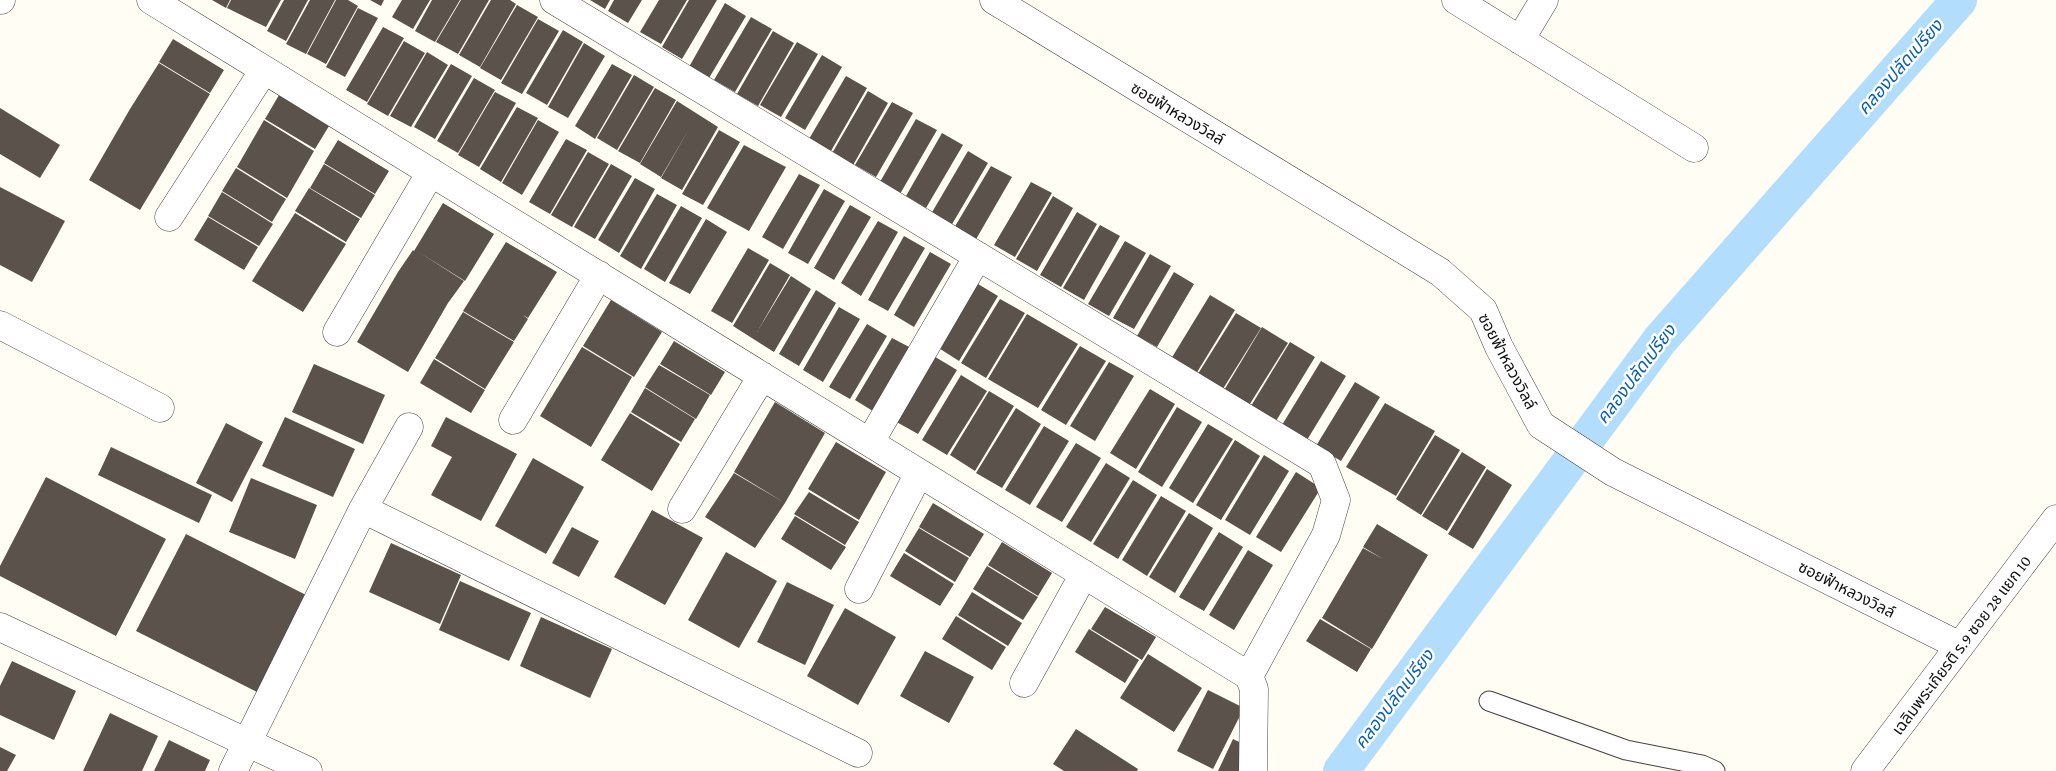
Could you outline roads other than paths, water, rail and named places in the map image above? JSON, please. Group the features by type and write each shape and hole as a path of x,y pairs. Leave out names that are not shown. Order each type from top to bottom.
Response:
{"street":[{"path":"151,0 1250,676 1254,689 1253,771"},
{"path":"554,0 1322,464 1336,500 1326,535 1250,676"},
{"name":"ซอยฟ้าหลวงวิลล์","path":"994,0 1440,272 1483,310 1499,347 1541,425 1613,472 1960,646"},
{"path":"1456,0 1694,148"},
{"path":"1520,40 1544,0"},
{"path":"169,217 264,70"},
{"path":"337,332 431,172"},
{"path":"870,442 978,256"},
{"path":"513,420 599,275"},
{"path":"0,325 160,408"},
{"path":"682,509 762,376"},
{"path":"233,771 363,509 409,427"},
{"path":"859,589 919,473"},
{"path":"363,509 858,753"},
{"name":"เฉลิมพระเกียรติ ร.9 ซอย 28 แยก 10","path":"1865,771 2056,519"},
{"path":"1024,683 1084,574"},
{"path":"0,627 308,771"}],"lane":[{"path":"1489,701 1626,750 1702,764 1715,771"}],"waterway":[{"name":"คลองปลัดเปรียง","path":"1341,771 1660,340 1959,0"}]}
